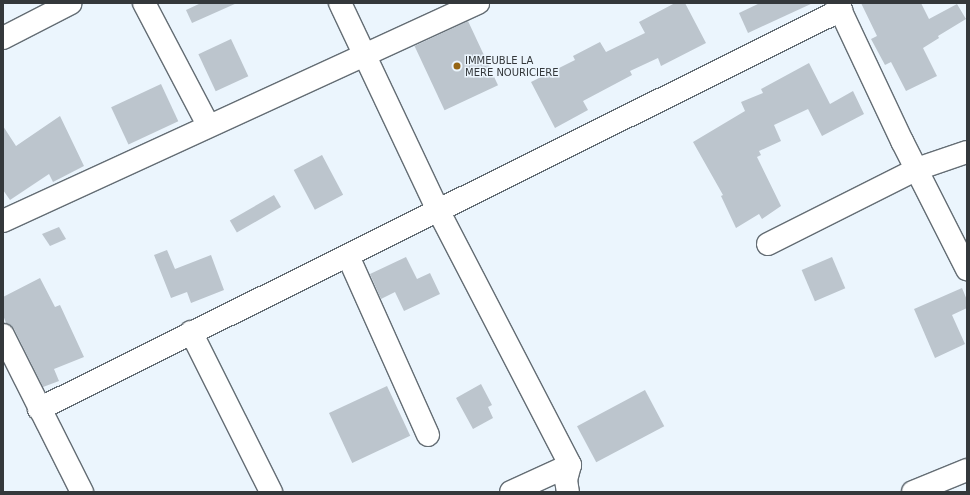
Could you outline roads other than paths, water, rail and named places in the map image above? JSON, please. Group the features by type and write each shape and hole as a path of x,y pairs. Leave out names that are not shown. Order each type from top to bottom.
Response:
{"street":[{"path":"3,38 71,3"},
{"path":"144,3 208,125"},
{"path":"340,3 366,55 438,210 570,465 566,480 568,492"},
{"path":"3,221 208,125 366,55 478,3"},
{"path":"39,409 190,332 348,256 839,7 967,269"},
{"path":"768,244 917,169 967,152"},
{"path":"348,256 428,435"},
{"path":"190,332 271,492"},
{"path":"3,335 82,492"},
{"path":"511,492 570,465"},
{"path":"913,492 967,470"}],"place":[{"name":"IMMEUBLE LA MERE NOURICIERE","path":"457,66"}]}
